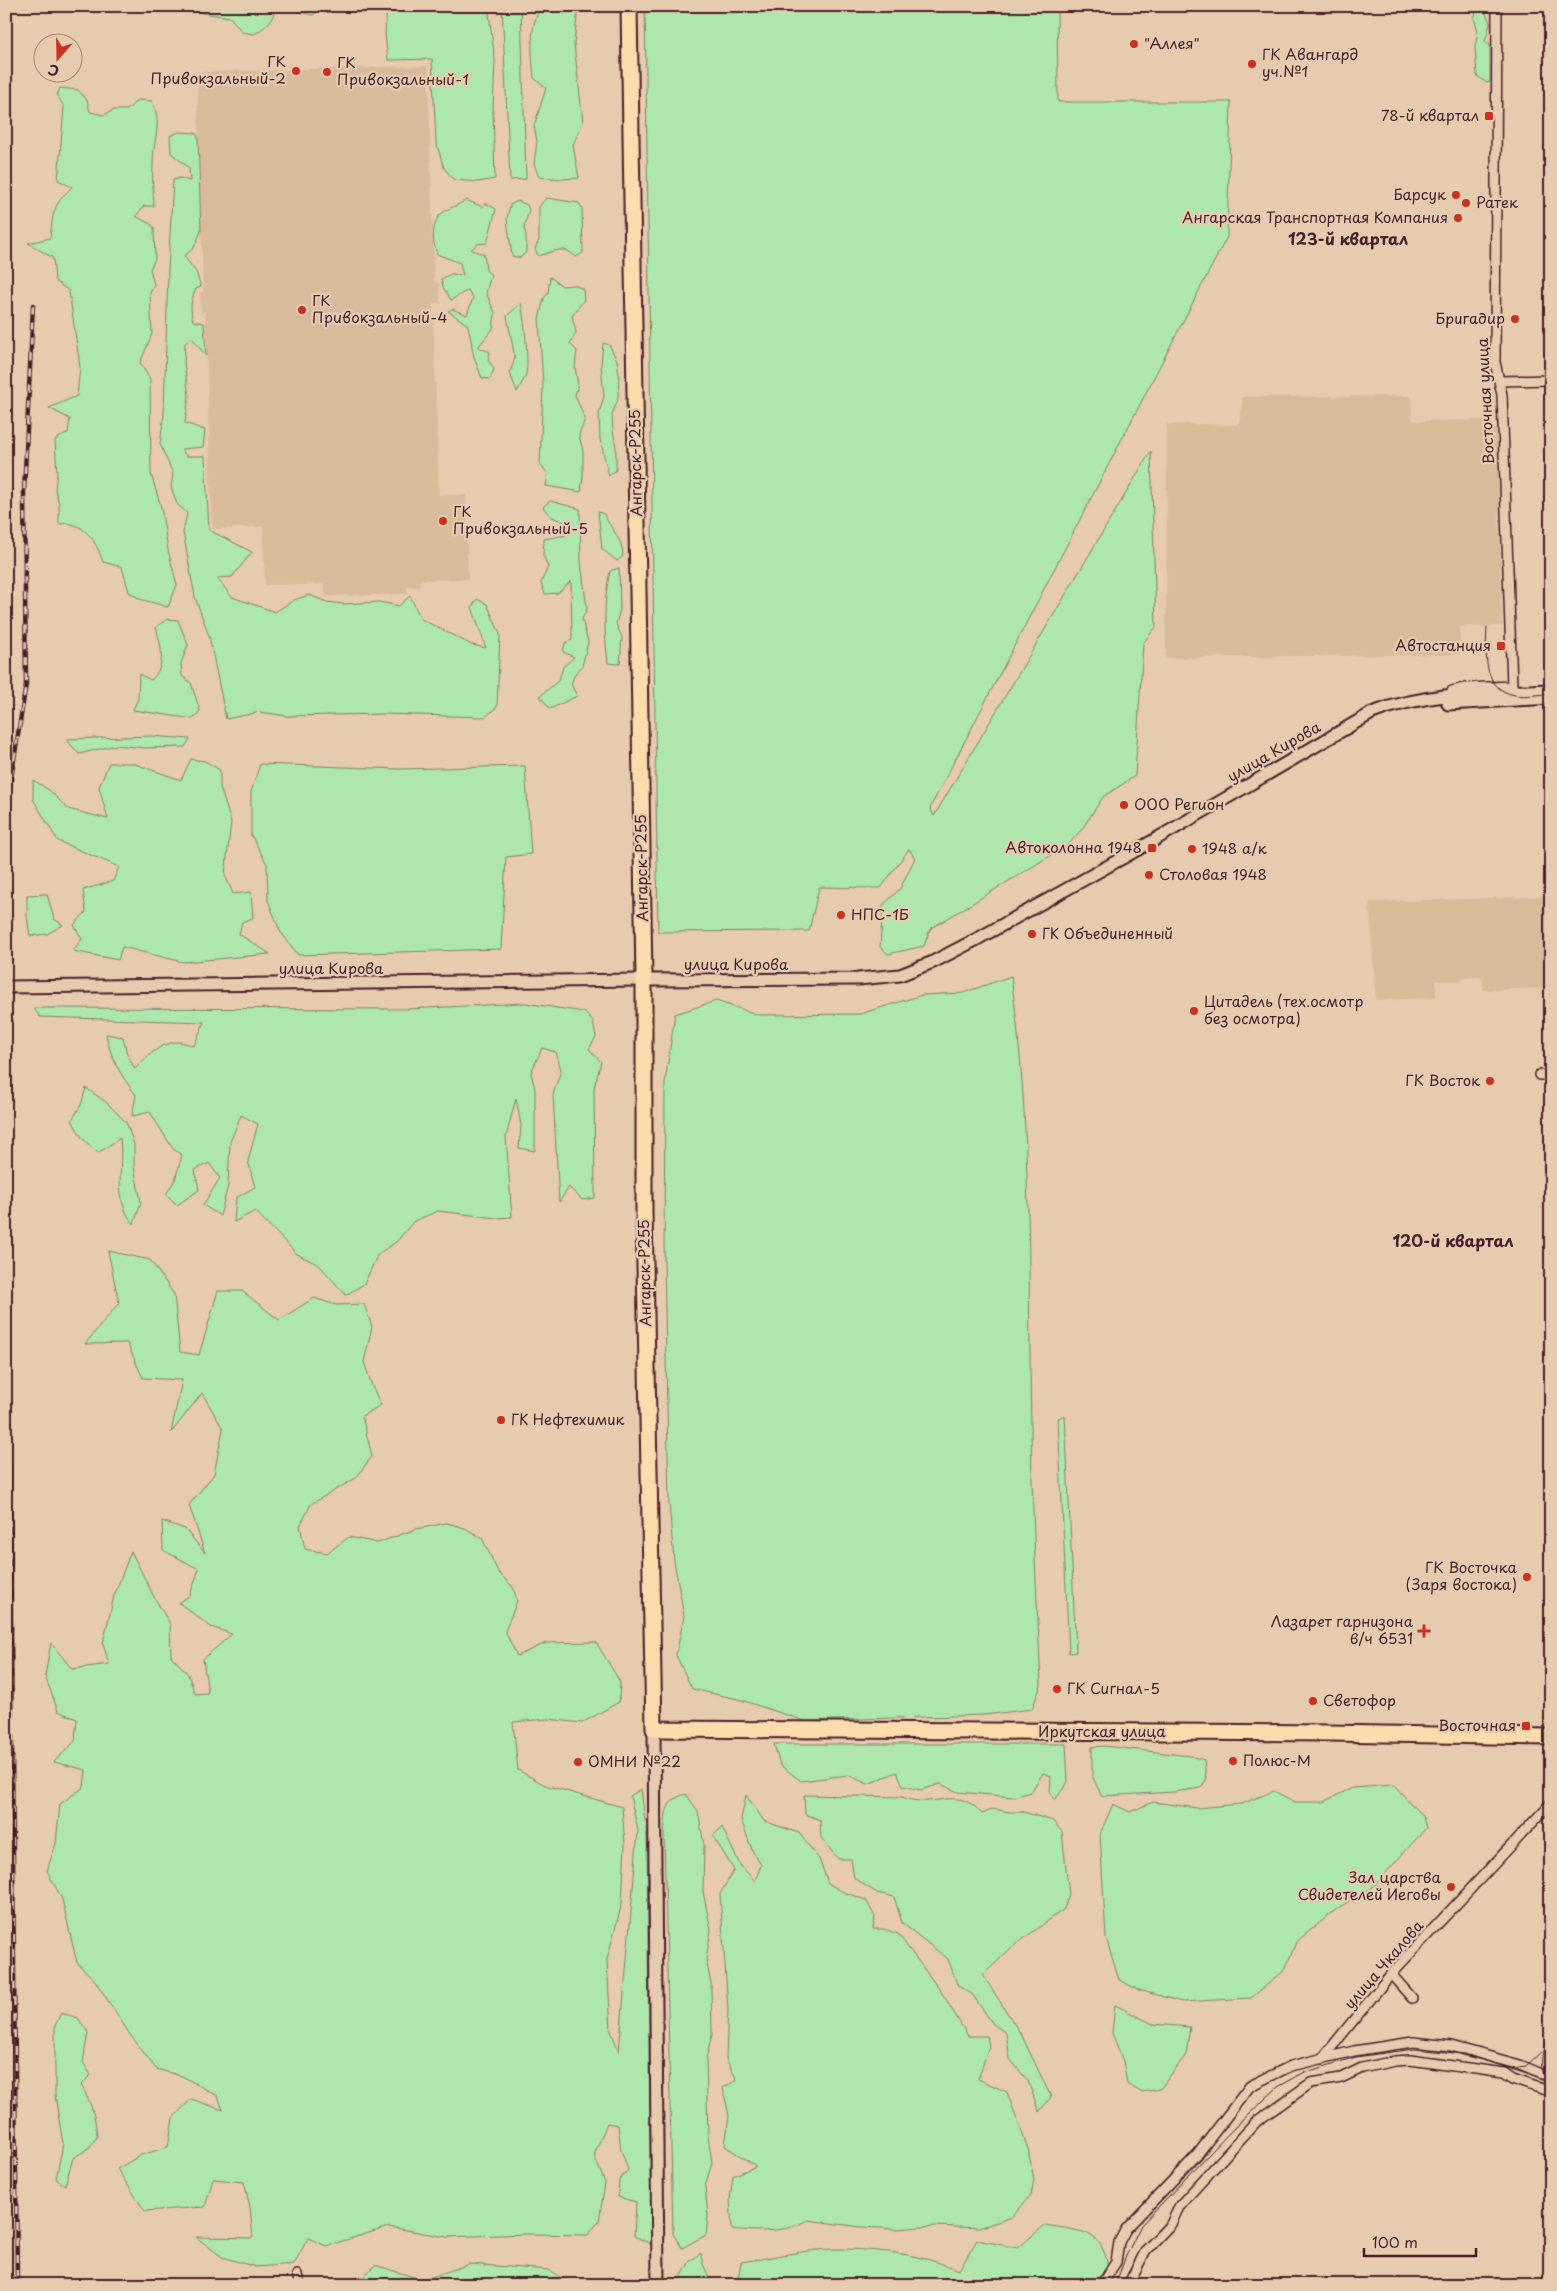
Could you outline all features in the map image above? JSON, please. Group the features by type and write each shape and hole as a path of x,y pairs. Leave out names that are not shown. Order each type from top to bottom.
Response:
{"main road":[{"name":"Ангарск-Р255","path":"629,6 644,980 645,1232 654,1729"},
{"name":"Иркутская улица","path":"654,1729 1319,1733 1551,1737"}],"street":[{"name":"Восточная улица","path":"1497,6 1495,362 1500,382 1517,693"},
{"path":"1500,382 1551,380"},
{"name":"улица Кирова","path":"1396,703 1436,704 1517,693"},
{"name":"улица Кирова","path":"6,987 644,980 858,980 900,975 933,962 979,938 1144,846 1372,713 1396,703 1429,698 1550,693"},
{"path":"1539,1075 1551,1075"},
{"path":"654,1729 658,2285"},
{"name":"улица Чкалова","path":"1322,2059 1391,1974 1551,1803"},
{"path":"1391,1974 1412,1998"},
{"path":"1101,2285 1116,2262 1119,2242 1126,2229 1197,2155 1250,2086 1291,2066 1354,2050 1413,2042 1460,2049 1520,2065 1551,2078"},
{"path":"1128,2285 1146,2250 1171,2224 1180,2205 1257,2121 1311,2082 1341,2078 1362,2068 1395,2060 1410,2060 1504,2073 1512,2079 1551,2092"},
{"path":"296,2275 300,2285"}],"shaded area":[{"path":"428,66 434,282 439,283 440,303 433,304 439,495 466,495 468,579 420,580 420,587 407,587 407,594 325,596 324,584 265,585 263,527 212,529 205,312 201,312 200,292 203,292 197,72"},
{"path":"1411,396 1412,421 1487,420 1487,429 1497,429 1502,626 1460,627 1460,654 1166,658 1167,424 1237,425 1240,420 1243,397"},
{"path":"1551,896 1551,988 1484,990 1482,977 1459,978 1463,981 1436,981 1436,998 1376,1000 1369,902"}],"green space":[{"path":"189,6 275,6 269,23 254,34 242,32 230,17 202,13"},
{"path":"294,6 324,6 313,15 299,12"},
{"path":"387,6 488,6 495,61 493,110 495,179 477,182 454,180 444,168 436,142 432,59 388,60 385,34"},
{"path":"502,6 521,6 526,179 510,180"},
{"path":"542,6 577,6 578,9 574,44 583,122 573,145 579,178 539,177 534,164 537,141 534,126 546,88 534,78 532,41 535,22"},
{"path":"645,6 1057,6 1058,102 1231,102 1227,237 930,808 934,816 1151,451 1156,627 1143,643 1135,776 1103,797 1082,829 1068,845 930,929 924,946 888,954 880,947 883,905 900,889 915,858 909,849 881,888 819,887 809,931 658,932"},
{"path":"1475,6 1490,6 1490,10 1485,11 1490,23 1485,42 1490,45 1490,82 1487,83 1477,76 1475,47 1478,31 1474,18"},
{"path":"60,88 78,90 87,100 90,112 104,115 114,110 127,110 137,100 152,101 157,117 157,132 153,155 154,206 144,206 136,216 152,225 154,229 155,259 150,269 154,285 150,293 152,334 140,363 150,379 151,474 161,507 168,550 177,585 168,607 140,599 129,592 122,567 103,562 93,540 82,529 75,525 59,524 59,504 55,489 57,473 55,440 68,433 70,419 49,408 77,396 80,367 69,291 55,281 53,258 28,243 50,238 57,204 72,187 58,180 64,107 57,95"},
{"path":"179,132 196,133 198,137 201,231 194,248 184,256 196,272 201,287 196,289 191,309 193,321 204,323 206,356 192,338 185,343 184,363 189,396 185,423 205,430 203,447 181,449 186,456 205,456 209,530 252,552 232,577 217,578 232,597 275,612 294,600 309,595 327,602 343,604 379,602 399,606 410,596 421,619 472,645 486,648 472,607 477,599 487,604 500,634 497,707 485,717 382,714 287,716 260,712 226,719 209,636 195,597 183,532 187,513 177,504 171,487 173,474 160,444 164,414 168,270 173,180 180,178 190,181 189,168 171,153 170,136"},
{"path":"546,198 579,203 582,208 583,253 576,257 567,251 558,250 538,256 535,249 539,240 539,207"},
{"path":"466,200 483,207 485,203 496,209 487,243 477,244 471,250 484,254 486,270 491,275 486,293 495,313 493,329 478,347 490,352 488,360 494,369 490,379 482,378 474,357 468,325 448,311 452,309 467,315 473,298 468,290 451,300 443,287 441,279 451,274 463,275 460,263 437,254 434,244 434,227 438,217 444,211"},
{"path":"518,201 527,205 529,210 524,228 526,252 520,258 512,256 507,219 510,205"},
{"path":"550,277 562,286 575,285 583,289 584,300 572,316 576,332 570,344 577,351 575,367 578,385 575,395 585,419 579,435 583,451 581,492 546,486 548,474 540,464 543,385 539,319 544,298 548,293"},
{"path":"521,303 526,338 527,367 526,374 517,392 510,373 515,358 507,316"},
{"path":"603,343 609,345 617,360 619,375 618,399 612,415 616,446 616,470 609,476 600,439 599,414 604,396 601,365"},
{"path":"550,501 580,509 581,562 587,609 582,619 588,642 582,666 575,674 571,684 577,696 550,709 540,696 559,680 563,667 574,657 563,652 565,643 572,640 571,581 558,593 545,594 541,583 548,567 543,555 544,539 567,535 571,525 550,516 543,507"},
{"path":"598,512 604,514 619,539 623,556 617,561 602,549"},
{"path":"619,568 620,610 616,624 622,637 620,664 608,663 605,617 610,571"},
{"path":"167,619 178,620 188,645 181,663 182,676 191,683 200,711 193,719 133,710 138,699 139,674 151,680 159,668 161,648 156,627"},
{"path":"151,736 190,739 185,747 145,748 116,745 79,754 66,739"},
{"path":"191,759 205,761 220,770 220,787 231,822 225,875 233,894 251,892 253,918 242,922 239,934 270,954 183,962 122,947 118,960 73,951 82,939 74,925 86,912 83,890 113,881 119,867 58,841 33,799 33,780 49,790 68,809 108,819 99,787 109,763 132,763 181,780"},
{"path":"260,764 399,769 525,766 531,854 506,857 501,949 298,955 280,931 268,900 267,864 251,835 251,792"},
{"path":"47,894 54,919 63,925 47,934 30,936 27,916 27,895"},
{"path":"1011,976 1023,1089 1028,1202 1032,1492 1041,1685 1032,1709 984,1715 805,1721 738,1699 692,1689 676,1655 684,1616 674,1561 669,1504 664,1261 665,1083 675,1014 716,1001 759,1015 860,1014 922,995 963,993"},
{"path":"525,1003 584,1012 593,1022 596,1037 589,1049 601,1062 594,1088 595,1198 582,1200 569,1187 559,1202 553,1095 561,1070 556,1052 542,1048 531,1073 535,1089 535,1151 519,1148 521,1125 516,1098 506,1137 512,1217 497,1218 438,1211 414,1221 396,1242 378,1254 364,1284 346,1295 319,1265 297,1254 255,1211 234,1222 236,1198 255,1187 248,1161 258,1124 241,1115 230,1142 228,1186 220,1216 203,1205 220,1178 209,1163 195,1170 199,1190 177,1205 166,1194 175,1180 182,1155 173,1149 150,1112 132,1116 136,1095 117,1066 106,1034 123,1037 127,1054 135,1069 160,1047 179,1042 194,1046 204,1022 40,1017 34,1008 407,1009"},
{"path":"86,1088 106,1102 126,1122 134,1144 134,1167 141,1202 134,1224 122,1202 120,1138 98,1153 82,1138 72,1120 81,1105"},
{"path":"108,1251 150,1260 174,1294 180,1352 199,1355 218,1291 242,1291 279,1320 314,1298 336,1305 364,1304 372,1327 364,1362 381,1405 362,1416 372,1456 356,1478 311,1504 300,1526 305,1549 327,1553 349,1537 378,1543 416,1529 447,1523 465,1528 482,1538 498,1572 513,1587 517,1601 505,1631 517,1656 546,1643 596,1642 620,1682 619,1702 582,1723 548,1719 513,1722 518,1770 545,1785 622,1807 625,1844 622,1903 607,1959 611,2031 619,2052 638,1830 630,1796 641,1789 647,1837 651,2244 634,2236 636,2202 618,2197 619,2180 628,2170 621,2150 618,2125 607,2123 594,2155 605,2183 599,2221 588,2235 526,2234 447,2237 389,2227 326,2246 308,2238 294,2264 256,2267 222,2257 196,2237 253,2238 250,2207 244,2182 213,2179 205,2207 145,2211 117,2169 141,2155 168,2147 173,2118 191,2099 223,2110 218,2096 182,2076 156,2069 129,2033 94,1979 77,1963 62,1899 47,1871 56,1843 60,1804 84,1787 86,1770 54,1762 75,1741 77,1719 58,1711 45,1676 51,1643 72,1669 109,1664 103,1643 114,1596 131,1551 170,1624 171,1656 188,1674 195,1694 208,1693 203,1659 232,1634 211,1627 179,1603 190,1595 199,1569 163,1550 162,1521 185,1529 205,1553 189,1505 214,1474 223,1429 202,1393 171,1433 182,1380 143,1378 127,1343 85,1344 119,1303"},
{"path":"1065,1415 1076,1652 1069,1653 1058,1418"},
{"path":"774,1744 1066,1744 1068,1782 1055,1800 1050,1792 1051,1776 1043,1773 1031,1792 1013,1797 958,1792 940,1784 921,1790 903,1786 897,1772 868,1784 848,1775 801,1781 780,1765"},
{"path":"1104,1746 1190,1756 1204,1760 1206,1780 1201,1788 1174,1792 1102,1796 1092,1776 1092,1747"},
{"path":"1394,1785 1423,1817 1426,1828 1373,1887 1338,1908 1296,1942 1285,1970 1251,1998 1182,2002 1139,1990 1119,1980 1106,1938 1100,1834 1113,1804 1130,1812 1153,1802 1197,1808 1241,1804 1274,1791 1295,1802 1323,1802 1352,1788"},
{"path":"686,1794 698,1811 704,1845 703,1892 711,1930 706,1959 711,1984 712,2035 706,2059 708,2136 712,2163 705,2186 708,2216 706,2235 682,2248 673,2234 664,1833 666,1814 670,1804"},
{"path":"746,1795 764,1821 799,1833 819,1859 828,1883 843,1892 866,1900 875,1917 873,1929 884,1929 898,1934 942,1993 968,2036 987,2036 989,2047 978,2079 1007,2092 1028,2149 1034,2180 1031,2195 1012,2217 979,2228 935,2226 896,2229 861,2227 807,2220 780,2229 750,2231 732,2229 730,2200 733,2176 756,2166 725,2146 729,2116 723,2088 737,2080 726,2059 728,2008 720,1894 734,1870 713,1836 722,1827 740,1865 755,1881 761,1865 752,1850 741,1819"},
{"path":"804,1795 902,1797 925,1801 964,1800 973,1805 982,1814 993,1809 1024,1812 1053,1821 1062,1832 1069,1895 1064,1909 1011,1948 983,1975 1022,2036 1051,2097 1039,2112 1028,2081 1010,2059 1006,2033 993,2024 972,1994 958,1986 948,1959 902,1923 894,1897 877,1893 854,1878 851,1859 838,1859 821,1838 820,1820 805,1814"},
{"path":"1115,2005 1153,2024 1190,2027 1186,2055 1160,2089 1141,2092 1127,2084 1123,2061 1112,2033"},
{"path":"61,2013 78,2018 88,2032 83,2062 91,2075 81,2085 92,2110 97,2137 88,2149 73,2158 65,2185 56,2179 63,2144 55,2095 55,2026"},
{"path":"1045,2225 1082,2232 1098,2241 1107,2261 1109,2277 1102,2285 737,2285 741,2262 825,2249 867,2250 914,2256 959,2270 977,2240 1018,2248"},
{"path":"701,2253 711,2285 677,2285 690,2261"},
{"path":"469,2264 549,2270 567,2282 588,2281 602,2285 355,2285 375,2265 423,2280"}],"tram line":[{"path":"1487,627 1486,658 1491,678 1496,686 1515,695 1551,694"},
{"path":"1549,2082 1541,2063 1551,2028"},
{"path":"1115,2285 1141,2225 1233,2129 1278,2087 1303,2073 1356,2057 1414,2049 1465,2054 1551,2082"},
{"path":"1512,2068 1526,2066 1541,2052"}],"railway":[{"path":"9,792 26,684 24,492 33,305"},
{"path":"6,359 6,716"},
{"path":"6,1102 17,2285"}],"place":[{"name":"\"Аллея\"","path":"1134,44"},
{"name":"ГК Авангард уч.№1","path":"1252,64"},
{"name":"ГК Привокзальный-2","path":"296,71"},
{"name":"ГК Привокзальный-1","path":"327,72"},
{"name":"78-й квартал","path":"1489,116"},
{"name":"Барсук","path":"1456,195"},
{"name":"Ратек","path":"1466,203"},
{"name":"Ангарская Транспортная Компания","path":"1458,218"},
{"name":"ГК Привокзальный-4","path":"302,310"},
{"name":"Бригадир","path":"1515,319"},
{"name":"ГК Привокзальный-5","path":"443,521"},
{"name":"Автостанция","path":"1501,646"},
{"name":"ООО Регион","path":"1124,805"},
{"name":"Автоколонна 1948","path":"1152,848"},
{"name":"1948 а/к","path":"1192,849"},
{"name":"Столовая 1948","path":"1149,875"},
{"name":"НПС-1Б","path":"841,915"},
{"name":"ГК Объединенный","path":"1032,934"},
{"name":"Цитадель (тех.осмотр без осмотра)","path":"1194,1011"},
{"name":"ГК Восток","path":"1490,1081"},
{"name":"ГК Нефтехимик","path":"501,1420"},
{"name":"ГК Восточка (Заря востока)","path":"1527,1577"},
{"name":"Лазарет гарнизона в/ч 6531","path":"1424,1631"},
{"name":"ГК Сигнал-5","path":"1057,1689"},
{"name":"Светофор","path":"1313,1701"},
{"name":"Восточная","path":"1526,1726"},
{"name":"Полюс-М","path":"1233,1761"},
{"name":"ОМНИ №22","path":"578,1762"},
{"name":"Зал царства Свидетелей Иеговы","path":"1451,1887"}],"district":[{"name":"123-й квартал","path":"1348,239"},
{"name":"120-й квартал","path":"1453,1241"}]}
